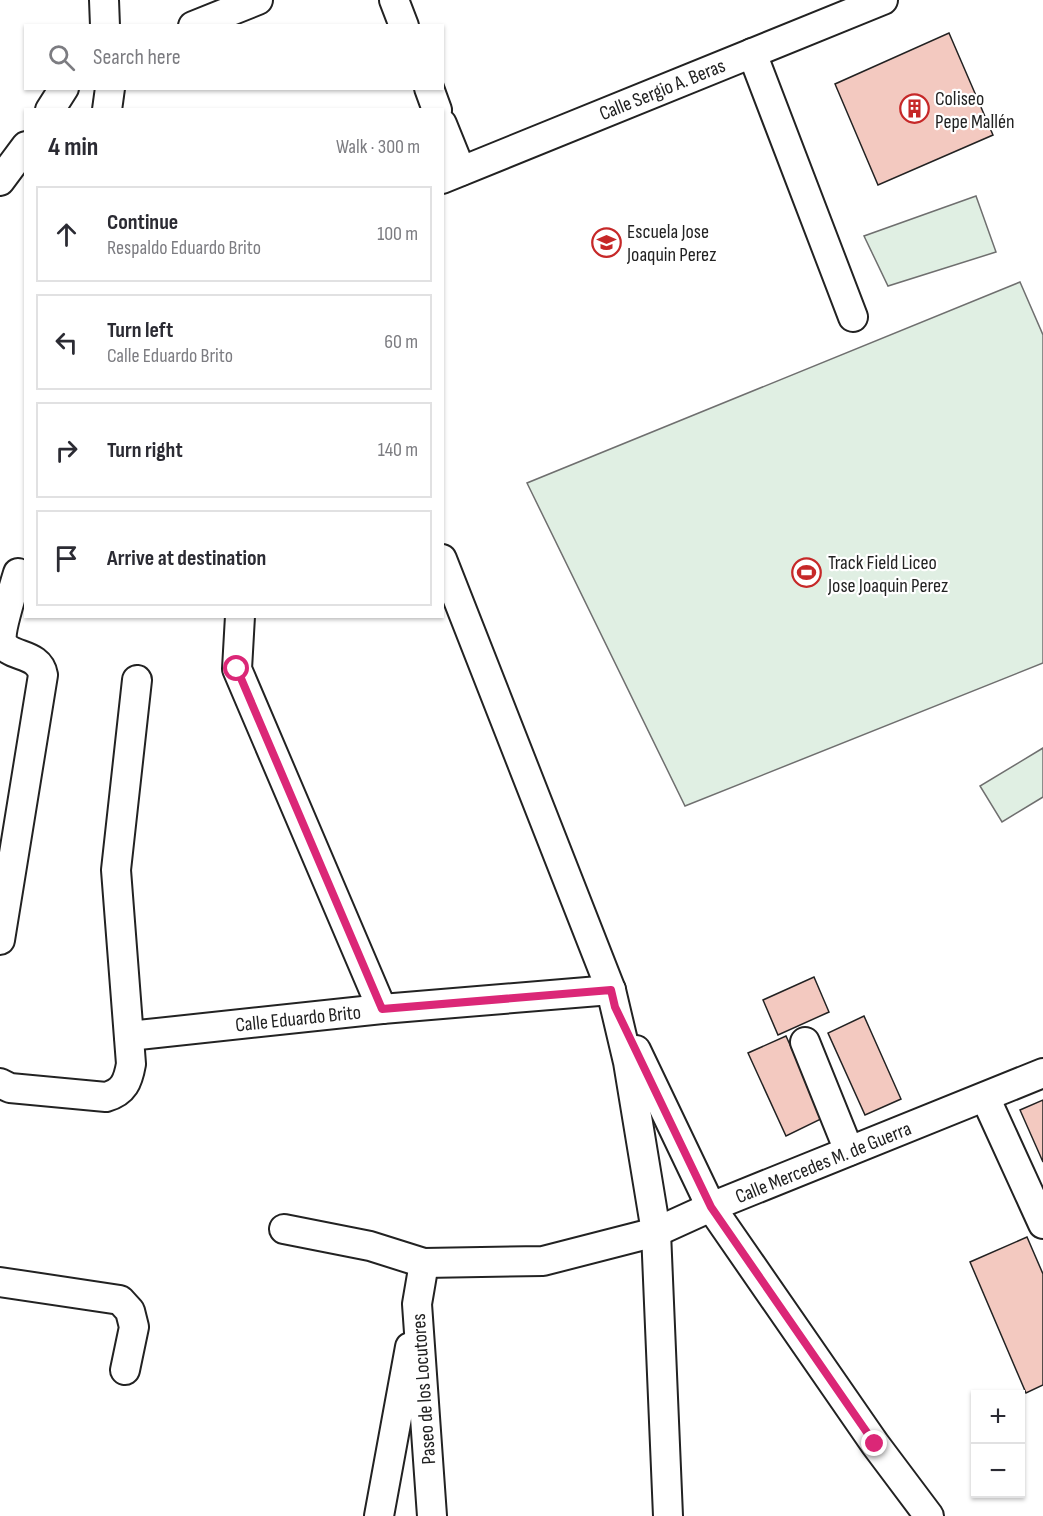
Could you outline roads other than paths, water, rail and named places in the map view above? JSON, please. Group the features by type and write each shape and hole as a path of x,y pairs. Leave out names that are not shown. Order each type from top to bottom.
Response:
{"street":[{"path":"104,0 105,24"},
{"path":"198,24 258,0"},
{"path":"394,0 403,24"},
{"name":"Calle Sergio A. Beras","path":"452,175 883,0"},
{"path":"752,53 853,317"},
{"path":"51,108 63,90"},
{"path":"107,108 110,90"},
{"path":"430,90 436,108"},
{"path":"444,134 452,175"},
{"path":"3,174 24,148"},
{"path":"444,564 613,999 711,1207 875,1444 929,1516"},
{"path":"0,940 43,675 42,667 35,661 5,646 1,640 14,570"},
{"path":"240,618 237,669 382,1009"},
{"path":"0,1083 10,1088 106,1097 115,1094 128,1079 131,1064 116,870 137,680"},
{"path":"613,999 628,1062 656,1232 668,1516"},
{"name":"Calle Eduardo Brito","path":"129,1036 382,1009 613,999"},
{"path":"805,1042 849,1151"},
{"name":"Calle Mercedes M. de Guerra","path":"284,1229 370,1246 424,1263 543,1261 656,1232 711,1207 1043,1073"},
{"path":"985,1097 1043,1224"},
{"name":"Paseo de los Locutores","path":"424,1263 417,1304 432,1516"},
{"path":"0,1282 120,1300 130,1311 134,1327 125,1370"},
{"path":"379,1516 417,1304"}],"place":[{"name":"Coliseo Pepe Mallén","path":"914,109"},
{"name":"Escuela Jose Joaquin Perez","path":"606,242"},
{"name":"Track Field Liceo Jose Joaquin Perez","path":"807,573"}]}
